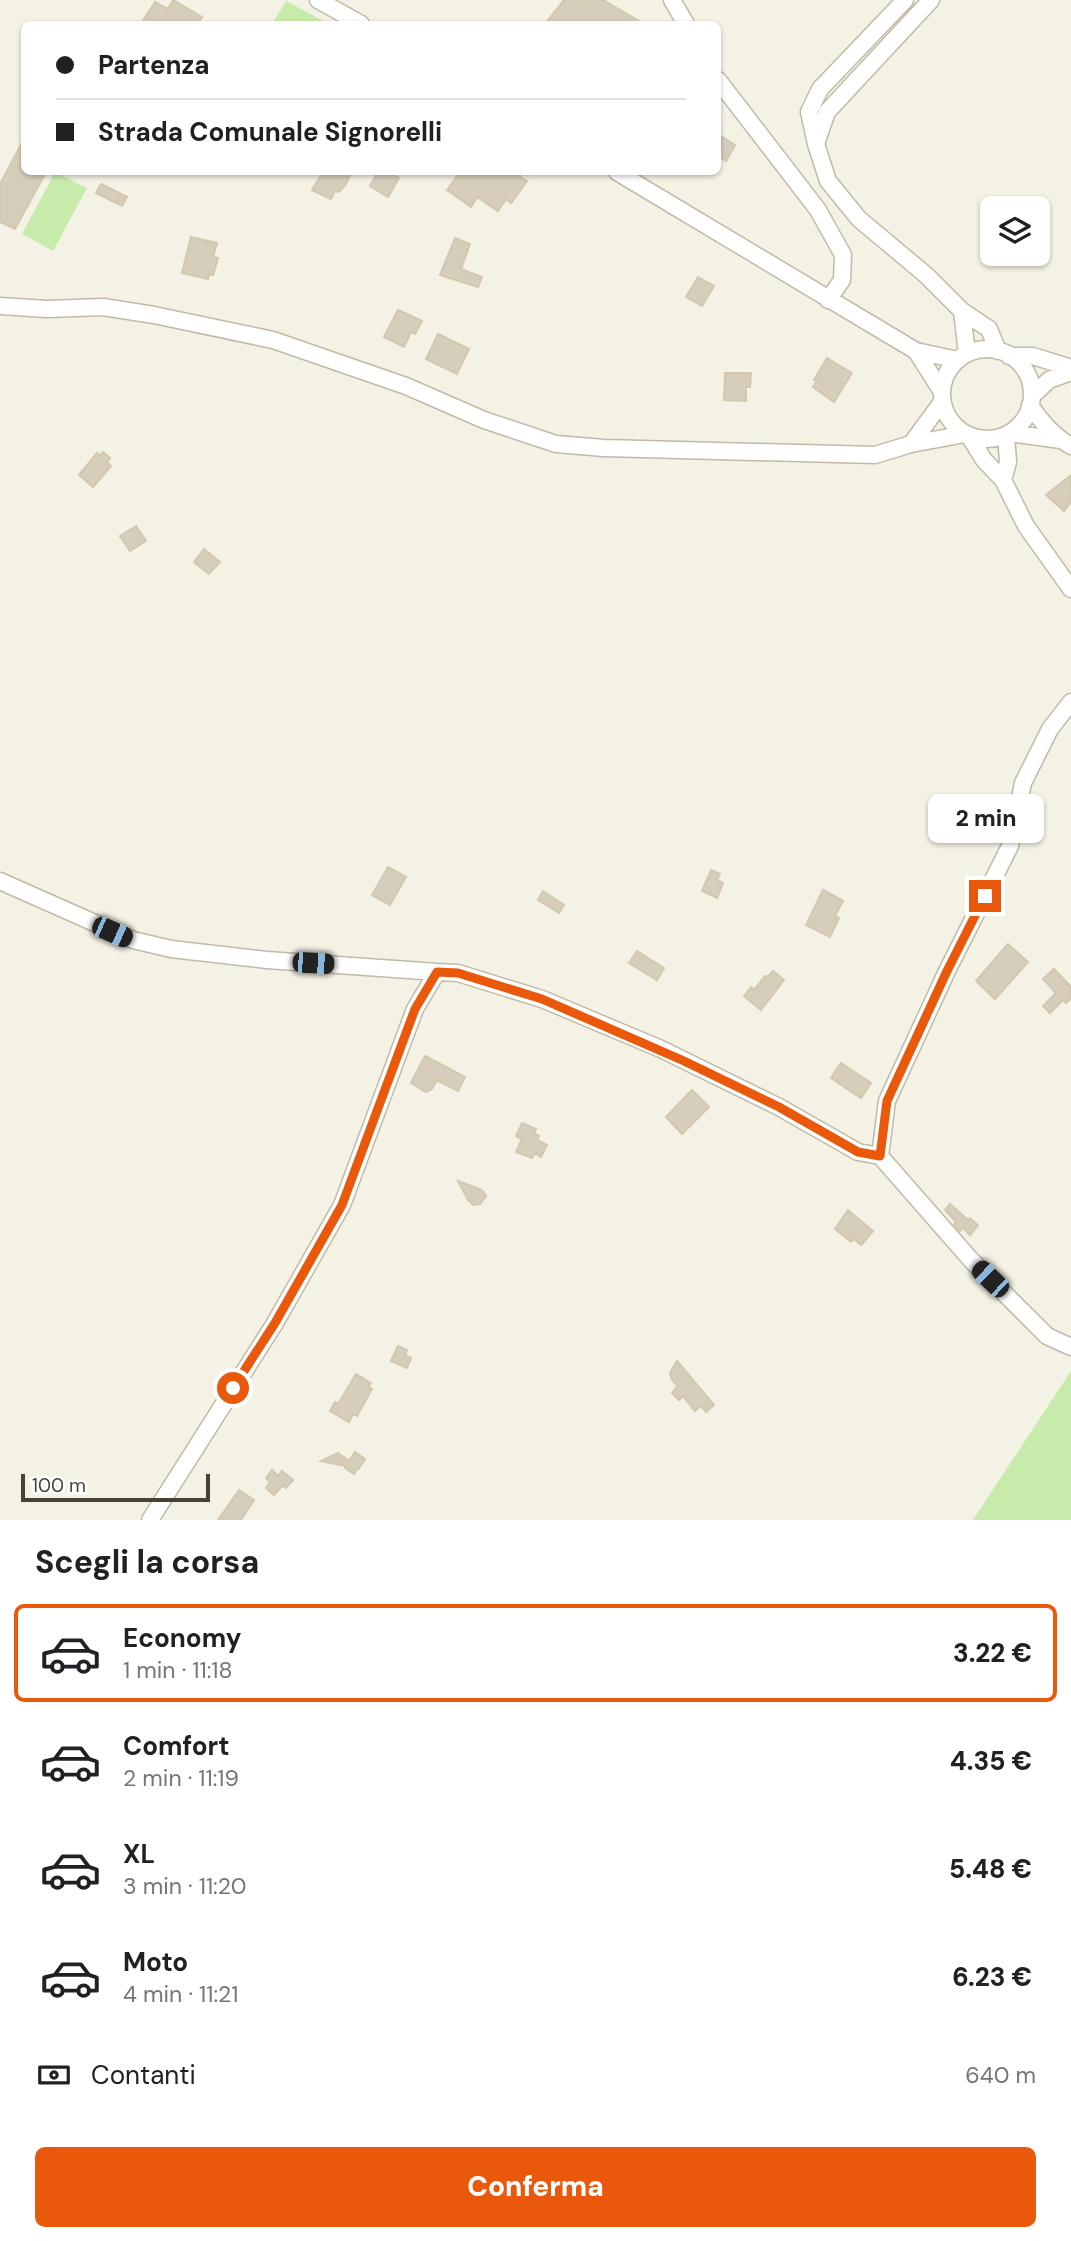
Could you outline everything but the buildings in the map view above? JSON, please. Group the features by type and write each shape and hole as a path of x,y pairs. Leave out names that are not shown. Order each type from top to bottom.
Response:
{"street":[{"path":"318,0 356,21"},
{"path":"672,0 684,21"},
{"path":"905,0 820,89 809,112 828,181 859,219 926,275 962,311 989,329 1004,353 1026,373 1031,401 1040,421 1066,443"},
{"path":"816,144 827,112 931,0"},
{"path":"721,84 818,209 843,255 842,280 828,300"},
{"path":"622,175 916,351 963,357"},
{"path":"0,306 47,309 103,307 273,340 406,386 484,420 555,444 604,448 876,455 911,444 967,435 994,439 1008,434 1026,416 1031,401 1049,380 1071,370"},
{"path":"962,311 963,357"},
{"path":"916,351 942,397 946,415 954,426 967,435 984,460 1003,480 1026,526 1071,589"},
{"path":"911,444 942,397 944,380 950,369 963,357 977,351 1033,356 1071,370"},
{"path":"1008,434 1066,443"},
{"path":"1003,480 1008,461 1008,434"},
{"path":"880,1156 887,1101 947,971 1010,846 1023,783 1050,729 1071,702"},
{"path":"0,881 133,940 171,950 267,960 458,973 542,999 696,1066 779,1107 858,1152 880,1156 971,1260 1047,1336 1071,1347"},
{"path":"150,1520 275,1323 342,1205 415,1009 437,972"}],"green space":[{"path":"286,1 323,21 274,21"},
{"path":"53,175 61,175 87,188 53,251 22,234"},
{"path":"1071,1371 1071,1520 973,1520"}],"route":[{"path":"233,1388 275,1323 342,1205 415,1009 437,972 458,973 542,999 661,1049 779,1107 858,1152 880,1156 887,1101 985,896"}]}
